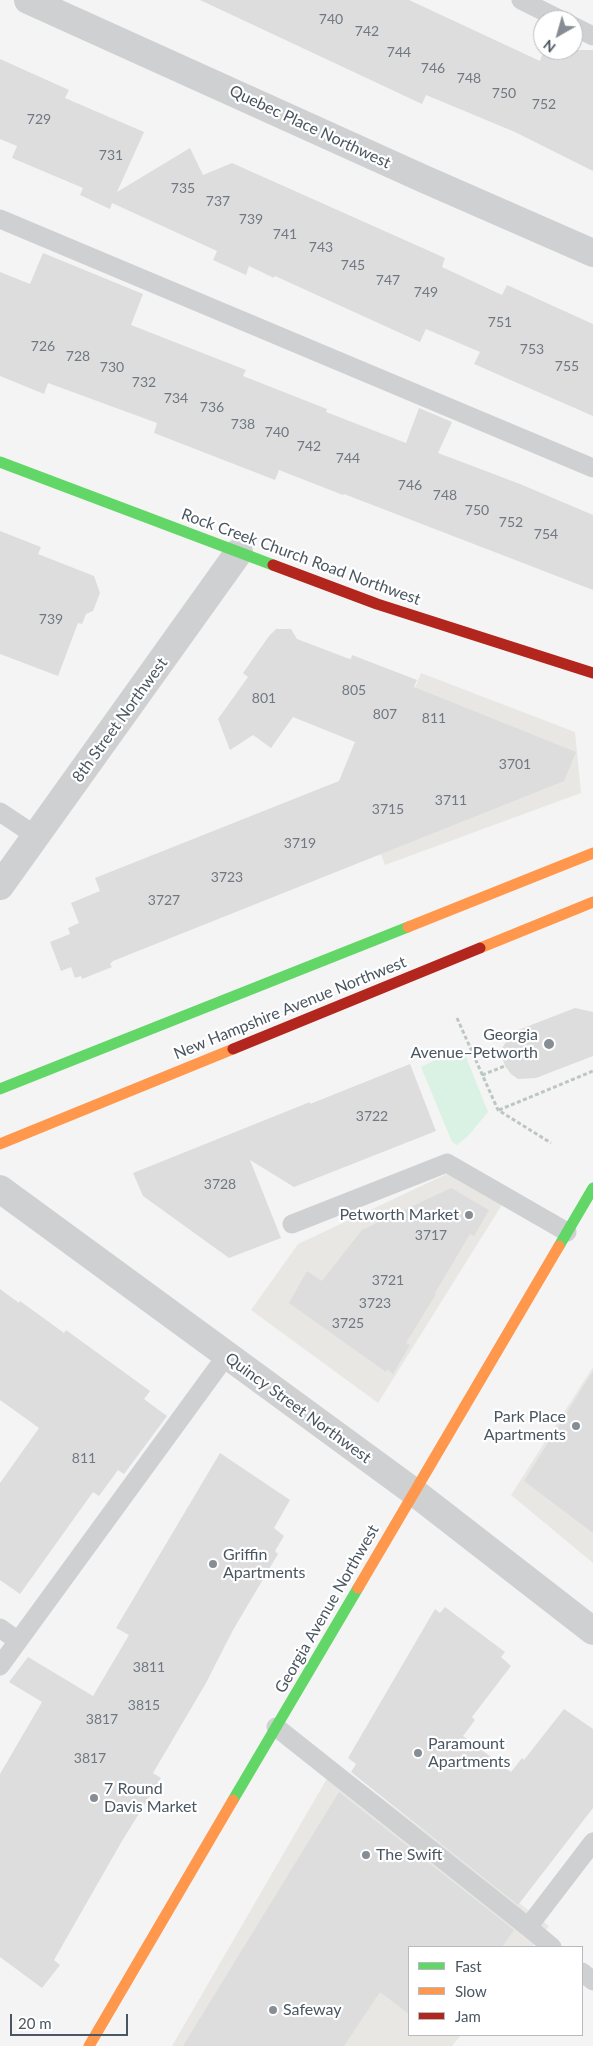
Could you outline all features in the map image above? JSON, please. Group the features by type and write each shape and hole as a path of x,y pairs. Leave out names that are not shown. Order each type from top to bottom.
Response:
{"main road":[{"name":"Rock Creek Church Road Northwest","path":"0,462 377,604 593,673"},
{"name":"New Hampshire Avenue Northwest","path":"0,1089 593,853"},
{"name":"New Hampshire Avenue Northwest","path":"0,1144 593,902"},
{"name":"Georgia Avenue Northwest","path":"89,2046 593,1188"}],"street":[{"name":"Quebec Place Northwest","path":"28,0 424,179 593,253"},
{"name":"8th Street Northwest","path":"0,886 239,552"},
{"name":"Quincy Street Northwest","path":"0,1189 414,1492 593,1631"}],"lane":[{"path":"521,0 541,10"},
{"path":"0,219 593,468"},
{"path":"0,812 36,836"},
{"path":"292,1224 447,1163 567,1232"},
{"path":"0,1666 226,1356"},
{"path":"0,1628 18,1642"},
{"path":"276,1727 551,1946"},
{"path":"528,1927 593,1842"},
{"path":"583,1973 593,1981"}],"path":[{"path":"458,1018 498,1110 551,1144"},
{"path":"482,1075 505,1066"},
{"path":"498,1110 593,1071"}],"shaded area":[{"path":"421,673 575,732 581,793 385,865 348,770 389,751"},
{"path":"451,1172 503,1203 378,1403 251,1310 298,1244"},
{"name":"Park Place Apartments","path":"593,1367 593,1563 511,1495"},
{"name":"The Swift","path":"336,1763 549,1926 533,1946 408,1946 408,2036 460,2036 452,2046 172,2046"}],"green space":[{"path":"462,1047 488,1112 468,1136 457,1145 452,1142 421,1067"}],"building":[{"path":"200,0 409,0 533,58 533,60 583,60 583,50 593,50 593,171 515,132 426,95 422,104"},
{"path":"0,59 69,90 65,98 144,132 117,192 190,148 203,175 232,163 445,258 442,267 502,295 507,285 593,324 593,416 474,364 480,352 426,329 420,342 249,266 246,275 213,260 217,251 112,203 110,209 80,195 83,188 12,158 17,146 0,139"},
{"path":"43,253 143,294 131,325 246,370 243,376 327,409 326,412 406,443 419,408 452,422 438,453 520,484 593,515 593,590 279,470 275,480 154,433 157,423 48,383 44,394 0,376 0,272 30,284"},
{"path":"0,531 41,547 38,554 94,576 100,593 93,611 86,614 82,624 78,623 58,676 0,654"},
{"path":"276,629 291,629 297,639 347,658 351,659 352,655 417,680 414,687 576,752 564,781 113,961 110,964 112,967 82,979 81,976 75,978 71,967 61,971 50,942 70,934 68,928 79,923 71,903 100,891 95,878 339,781 355,742 293,717 271,748 253,735 230,750 218,719 248,677 243,673"},
{"path":"575,1008 593,1012 593,1056 536,1078 518,1079 511,1074 505,1066 502,1048 513,1032"},
{"path":"410,1064 436,1131 294,1187 250,1160 281,1238 229,1258 143,1196 133,1173"},
{"path":"451,1188 489,1210 474,1236 470,1234 435,1293 406,1343 410,1345 393,1374 387,1369 386,1372 289,1303 307,1271 322,1281 362,1230"},
{"path":"0,1289 64,1333 66,1330 150,1391 144,1399 167,1416 124,1474 118,1470 99,1496 93,1492 20,1594 0,1580 0,1483 39,1428 0,1400"},
{"name":"Park Place Apartments","path":"593,1371 593,1533 524,1481"},
{"path":"220,1453 290,1500 274,1528 284,1536 275,1551 278,1554 153,1773 161,1778 122,1841 54,1960 60,1965 42,1988 0,1957 0,1774 42,1702 9,1682 28,1657 93,1696 129,1635 116,1628"},
{"name":"Paramount Apartments","path":"445,1607 505,1652 501,1657 511,1666 472,1717 475,1720 463,1736 511,1772 522,1758 524,1760 564,1709 593,1729 593,1808 518,1905 351,1772 356,1764 348,1758 435,1609 440,1613"},
{"name":"The Swift","path":"339,1792 514,1930 503,1946 408,1946 408,2013 380,1992 344,2046 183,2046"}],"traffic: fast":[{"path":"0,462 273,565"},
{"path":"0,1089 408,927"},
{"path":"559,1246 593,1188"},
{"path":"233,1800 358,1588"}],"traffic: slow":[{"path":"408,927 593,853"},
{"path":"480,948 593,902"},
{"path":"0,1144 233,1049"},
{"path":"358,1588 559,1246"},
{"path":"89,2046 233,1800"}],"traffic: jam":[{"path":"273,565 377,604 593,673"},
{"path":"233,1049 480,948"}],"place":[{"name":"Georgia Avenue–Petworth","path":"549,1044"},
{"name":"Petworth Market","path":"469,1215"},
{"name":"Park Place Apartments","path":"576,1426"},
{"name":"Griffin Apartments","path":"213,1564"},
{"name":"Paramount Apartments","path":"418,1753"},
{"name":"7 Round Davis Market","path":"94,1798"},
{"name":"The Swift","path":"366,1855"},
{"name":"Safeway","path":"273,2010"}]}
